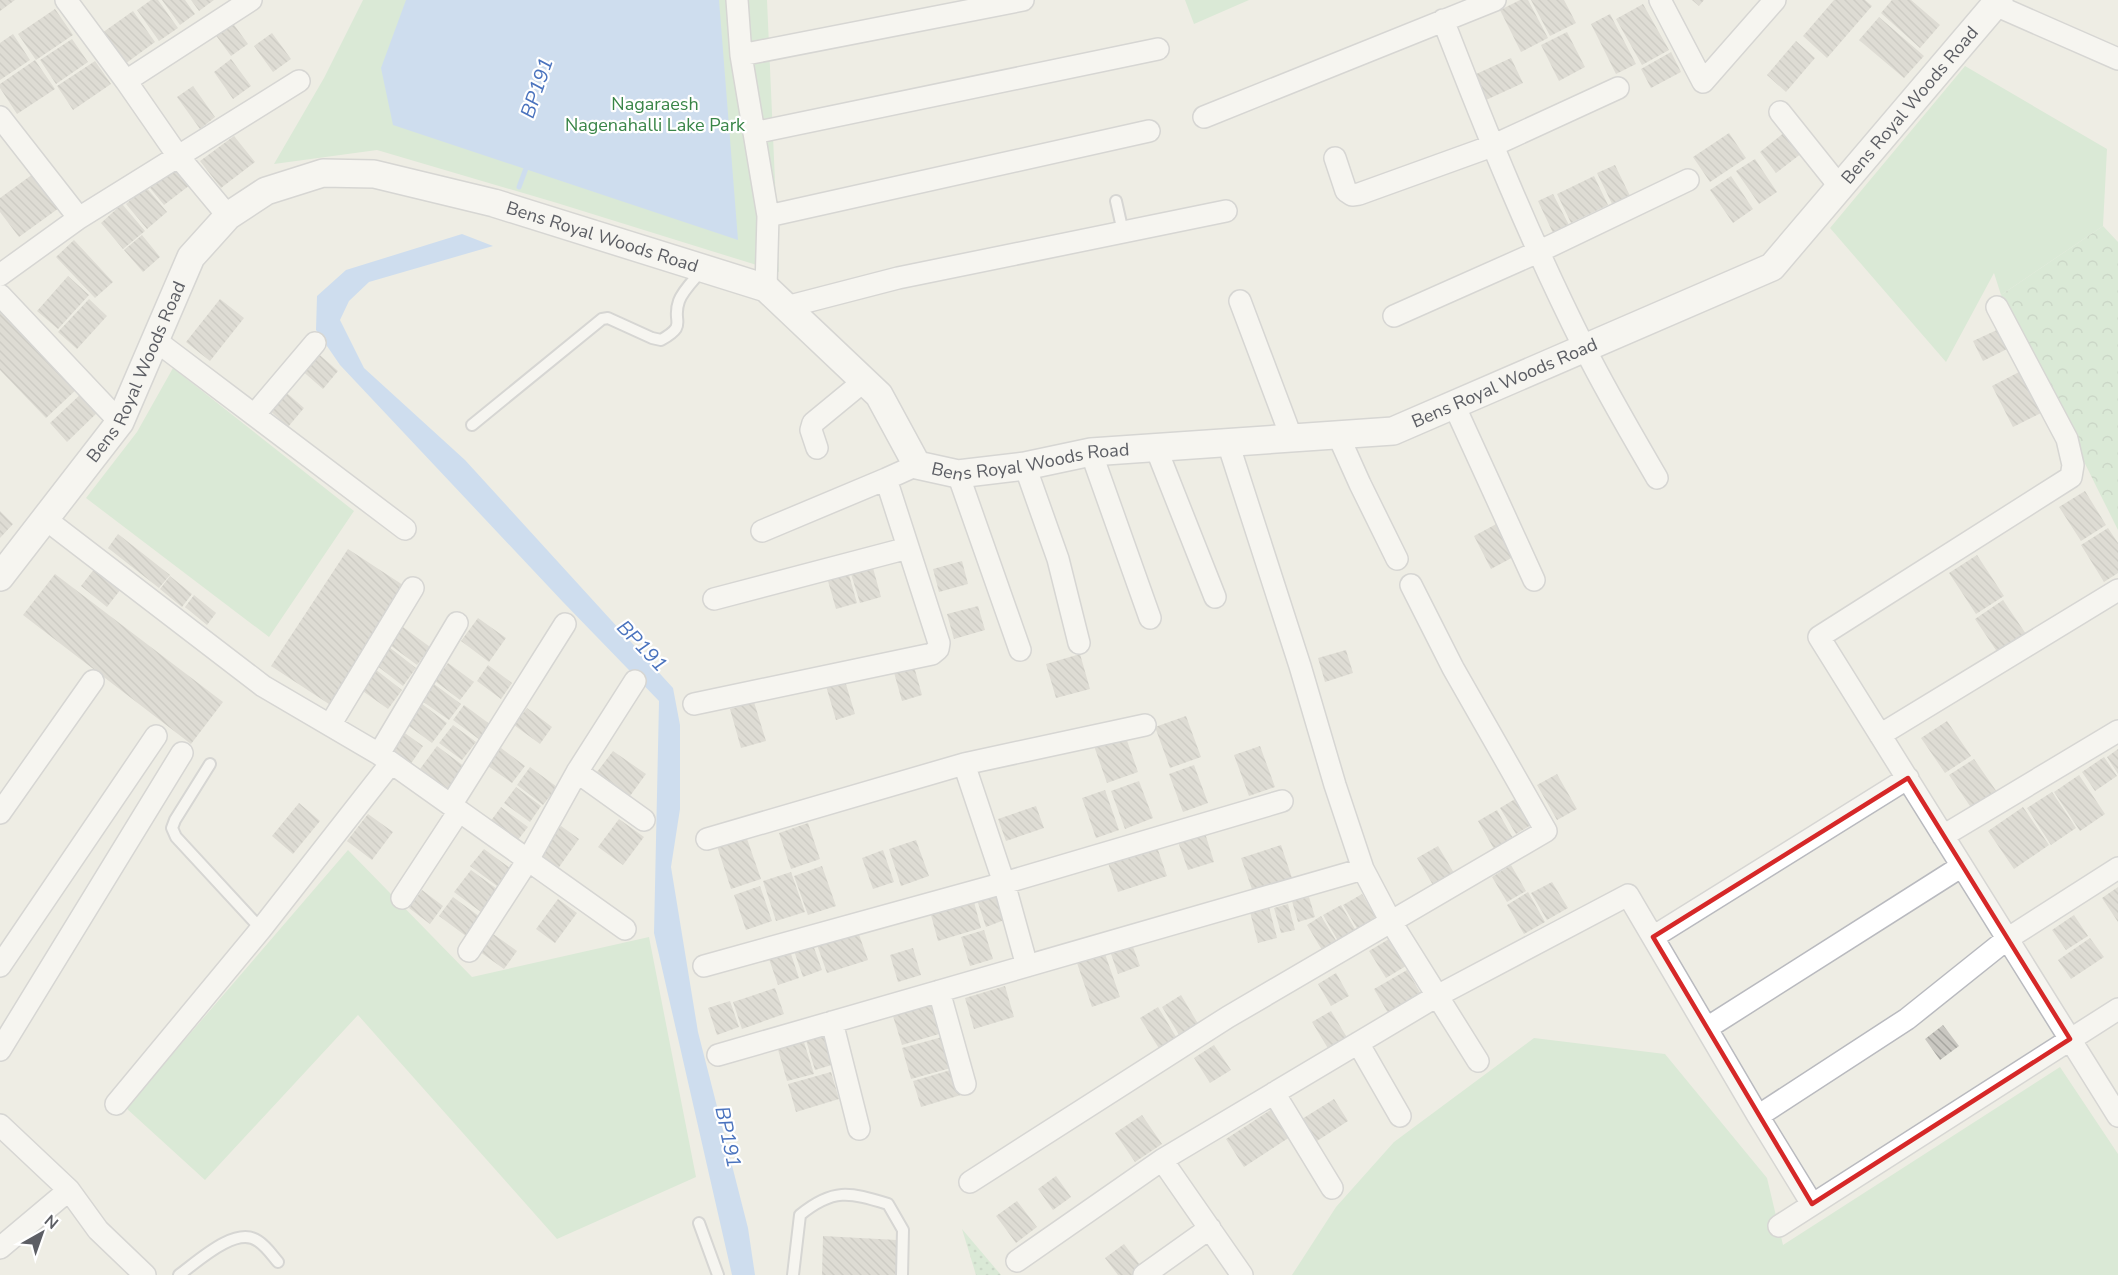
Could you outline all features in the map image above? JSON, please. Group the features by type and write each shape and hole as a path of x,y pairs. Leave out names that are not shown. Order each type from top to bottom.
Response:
{"street":[{"path":"126,81 251,0"},
{"path":"737,0 741,55 768,216 766,288"},
{"path":"741,55 1023,0"},
{"path":"1204,117 1495,0"},
{"path":"1660,0 1703,82 1775,0"},
{"path":"74,3 178,156 228,216"},
{"path":"1997,3 2118,59"},
{"name":"Bens Royal Woods Road","path":"0,577 120,423 191,256 228,216 266,191 323,173 374,174 494,202 766,288 879,395 917,465 958,474 1025,466 1092,452 1393,431 1773,267 1997,3"},
{"path":"1443,20 1492,146 1538,252 1585,348 1657,478"},
{"path":"754,133 1158,49"},
{"path":"0,275 80,218 299,81"},
{"path":"1335,158 1346,190 1352,195 1359,194 1492,146 1618,88"},
{"path":"1780,112 1840,187"},
{"path":"0,117 80,218"},
{"path":"768,216 1149,131"},
{"path":"1394,316 1538,252 1688,180"},
{"path":"786,307 898,278 1226,211"},
{"path":"0,295 120,423"},
{"path":"1240,301 1292,438"},
{"path":"1997,307 2067,439 2073,465 2071,477 1819,637 2118,1116"},
{"path":"155,340 405,530"},
{"path":"254,415 315,343"},
{"path":"818,448 811,430 813,423 864,381"},
{"path":"1454,405 1534,580"},
{"path":"1338,435 1359,484 1397,559"},
{"path":"1228,443 1363,869 1391,922 1478,1060"},
{"path":"1156,448 1215,597"},
{"path":"1092,452 1150,618"},
{"path":"762,531 917,465"},
{"path":"1025,466 1059,559 1079,643"},
{"path":"958,474 1020,650"},
{"path":"694,704 932,654 938,649 939,643 886,479"},
{"path":"44,518 263,686 385,759 625,929"},
{"path":"714,599 908,548"},
{"path":"970,1182 1228,1017 1546,831 1453,668 1411,585"},
{"path":"330,725 413,588"},
{"path":"1881,735 2118,590"},
{"path":"116,1104 261,929 385,759 457,623"},
{"path":"402,898 565,624"},
{"path":"0,813 93,681"},
{"path":"469,951 528,860 577,772 635,681"},
{"path":"707,839 964,764 1144,725"},
{"path":"1943,836 2118,731"},
{"path":"0,966 156,736"},
{"path":"0,1050 182,753"},
{"path":"964,764 1004,883 1027,966"},
{"path":"577,772 644,820"},
{"path":"1653,937 1908,778"},
{"path":"704,966 1004,883 1282,801"},
{"path":"1707,1028 1962,866"},
{"path":"1758,1116 1907,1019 2007,939 2118,868"},
{"path":"718,1055 1363,869"},
{"path":"1017,1261 1162,1160 1437,996 1629,895 1812,1204"},
{"path":"939,991 965,1084"},
{"path":"1779,1226 2118,1009"},
{"path":"832,1022 859,1129"},
{"path":"1358,1043 1400,1116"},
{"path":"1274,1094 1332,1188"},
{"path":"0,1125 69,1190 99,1230 145,1275"},
{"path":"1162,1160 1242,1275"},
{"path":"0,1248 69,1190"},
{"path":"1144,1275 1210,1228"}],"lane":[{"path":"1116,201 1123,232"},
{"path":"472,425 602,319 608,318 661,340 674,333 678,325 679,300 704,268"},
{"path":"210,764 172,828 176,837 261,929"},
{"path":"793,1275 800,1215 816,1202 837,1194 863,1196 888,1204 903,1230 903,1275"},
{"path":"699,1223 718,1275"},
{"path":"179,1275 228,1240 243,1237 258,1240 278,1262"}],"highlighted area":[{"path":"1908,778 2070,1039 1812,1204 1653,937"}],"green space":[{"name":"Nagaraesh Nagenahalli Lake Park","path":"363,0 767,0 779,272 377,150 274,164 324,78"},
{"path":"1185,0 1249,0 1194,24"},
{"path":"1965,66 2107,149 2103,226 2001,295 1994,273 1946,362 1830,228"},
{"path":"2103,226 2118,242 2118,530 2001,295"},
{"path":"173,368 354,511 269,637 86,498 137,432"},
{"path":"348,850 472,977 649,937 696,1177 557,1239 358,1015 205,1180 126,1108"},
{"path":"1534,1038 1665,1054 1767,1178 1783,1245 2060,1067 2118,1154 2118,1275 1292,1275 1336,1207 1394,1142"},
{"path":"962,1229 1001,1275 976,1275"}],"water":[{"name":"Nagaraesh Nagenahalli Lake Park","path":"406,0 719,0 738,240 393,125 381,68"},
{"path":"462,234 493,246 369,282 349,301 340,320 364,368 465,460 673,688 680,725 680,809 671,867 698,1032 748,1228 755,1275 732,1275 654,933 659,701 340,365 316,330 317,296 346,270"}],"building":[{"path":"0,0 15,0 0,11"},
{"path":"151,0 158,0 178,28 159,41 137,10"},
{"path":"162,0 185,0 195,14 180,25"},
{"path":"191,0 214,0 199,11"},
{"path":"1520,0 1528,0 1548,38 1521,52 1500,10"},
{"path":"1531,0 1564,0 1576,23 1550,36"},
{"path":"1692,0 1704,0 1699,6"},
{"path":"1834,0 1865,0 1872,6 1827,58 1803,36"},
{"path":"1892,0 1911,0 1940,25 1920,48 1881,13"},
{"path":"1643,4 1669,50 1642,65 1616,19"},
{"path":"55,9 73,35 36,60 18,34"},
{"path":"133,11 155,42 125,64 102,33"},
{"path":"1610,14 1636,64 1616,74 1591,24"},
{"path":"1879,17 1924,56 1904,78 1859,40"},
{"path":"229,18 248,44 231,56 212,30"},
{"path":"1567,32 1585,67 1559,81 1541,45"},
{"path":"272,33 291,59 273,72 254,46"},
{"path":"13,34 30,60 0,80 0,43"},
{"path":"72,39 88,62 56,84 40,60"},
{"path":"1796,41 1815,58 1786,92 1767,75"},
{"path":"1671,52 1681,72 1651,88 1641,69"},
{"path":"1511,58 1523,83 1486,100 1474,75"},
{"path":"231,59 251,86 233,99 214,72"},
{"path":"35,60 55,89 17,114 0,88 0,84"},
{"path":"95,61 111,84 73,110 57,86"},
{"path":"193,86 215,117 200,129 177,97"},
{"path":"1785,132 1802,153 1776,173 1760,152"},
{"path":"1729,133 1746,158 1710,182 1693,157"},
{"path":"234,136 255,162 221,188 200,161"},
{"path":"1755,159 1777,192 1759,204 1736,171"},
{"path":"1615,165 1632,200 1614,208 1597,173"},
{"path":"176,168 190,185 164,205 150,188"},
{"path":"33,174 59,208 19,237 0,212 0,198"},
{"path":"1594,176 1608,205 1571,223 1557,194"},
{"path":"1731,176 1753,209 1733,223 1710,190"},
{"path":"146,187 167,212 147,229 126,204"},
{"path":"1553,194 1569,225 1553,233 1538,201"},
{"path":"122,204 145,231 123,249 101,223"},
{"path":"142,235 160,257 143,272 124,250"},
{"path":"74,240 113,282 95,298 56,257"},
{"path":"68,276 89,295 58,329 37,311"},
{"path":"89,299 107,316 77,349 58,332"},
{"path":"220,299 244,318 210,361 186,342"},
{"path":"0,306 78,388 46,418 0,370"},
{"path":"1999,329 2009,348 1983,361 1973,341"},
{"path":"314,350 338,371 323,389 299,368"},
{"path":"2021,371 2041,413 2013,427 1992,386"},
{"path":"281,388 304,408 288,427 265,406"},
{"path":"83,392 100,410 67,442 50,423"},
{"path":"2085,491 2106,525 2081,541 2059,507"},
{"path":"0,511 13,524 0,538"},
{"path":"1500,522 1517,555 1491,569 1474,536"},
{"path":"2108,528 2118,543 2118,573 2104,582 2081,545"},
{"path":"118,534 170,575 159,588 108,548"},
{"path":"348,549 409,589 332,706 271,666"},
{"path":"1977,555 2004,596 1976,614 1949,573"},
{"path":"962,561 968,584 939,592 933,569"},
{"path":"95,568 121,589 107,607 81,586"},
{"path":"873,568 881,597 860,603 851,574"},
{"path":"55,574 223,702 191,744 23,615"},
{"path":"849,575 857,603 836,609 828,581"},
{"path":"170,576 192,594 182,607 160,589"},
{"path":"194,595 216,613 207,625 185,607"},
{"path":"2003,600 2026,634 1998,653 1975,619"},
{"path":"978,606 985,630 954,639 947,614"},
{"path":"478,618 506,638 489,662 461,641"},
{"path":"403,627 430,647 417,665 390,645"},
{"path":"389,647 416,668 403,686 376,665"},
{"path":"1346,650 1353,673 1325,682 1318,658"},
{"path":"1080,654 1090,689 1056,698 1046,664"},
{"path":"448,663 474,682 460,700 435,681"},
{"path":"913,663 922,695 902,701 893,669"},
{"path":"488,665 512,683 501,699 477,681"},
{"path":"375,669 402,690 388,709 360,689"},
{"path":"845,681 855,714 836,720 826,686"},
{"path":"434,684 461,704 449,720 422,701"},
{"path":"754,702 766,741 741,748 730,709"},
{"path":"421,703 447,723 432,743 406,724"},
{"path":"464,705 491,725 480,740 453,720"},
{"path":"527,708 552,727 540,744 514,725"},
{"path":"1186,716 1201,757 1170,768 1155,727"},
{"path":"1947,721 1971,756 1945,773 1921,738"},
{"path":"453,725 476,742 462,760 439,743"},
{"path":"402,731 423,746 408,768 386,752"},
{"path":"1124,732 1138,772 1107,783 1093,743"},
{"path":"437,746 465,767 445,794 417,773"},
{"path":"1260,746 1275,787 1249,796 1234,755"},
{"path":"501,748 525,766 512,783 488,766"},
{"path":"2118,749 2118,774 2107,757"},
{"path":"613,751 646,774 630,796 597,772"},
{"path":"2104,757 2117,776 2095,791 2082,772"},
{"path":"1974,759 1997,792 1972,809 1949,775"},
{"path":"1194,765 1208,803 1183,812 1169,774"},
{"path":"530,767 557,787 543,805 517,785"},
{"path":"1557,774 1577,809 1557,820 1537,785"},
{"path":"2079,775 2105,814 2080,831 2054,792"},
{"path":"1139,781 1153,818 1125,829 1111,791"},
{"path":"516,787 541,806 530,822 504,803"},
{"path":"1105,790 1119,830 1096,838 1082,798"},
{"path":"2052,792 2076,828 2051,845 2027,808"},
{"path":"1520,796 1536,822 1516,834 1500,808"},
{"path":"299,803 320,821 293,854 272,836"},
{"path":"1036,806 1044,828 1006,841 998,819"},
{"path":"501,807 528,827 517,841 490,822"},
{"path":"2023,807 2049,845 2014,869 1988,831"},
{"path":"1497,810 1513,838 1494,849 1478,821"},
{"path":"368,814 393,832 372,860 347,841"},
{"path":"619,819 644,837 623,865 598,847"},
{"path":"808,823 820,859 791,869 779,833"},
{"path":"561,826 579,839 557,870 538,856"},
{"path":"1204,830 1214,862 1188,870 1177,839"},
{"path":"746,836 761,879 731,889 717,846"},
{"path":"916,840 929,876 901,886 889,849"},
{"path":"1281,845 1292,878 1253,892 1241,858"},
{"path":"1438,846 1454,873 1433,885 1417,858"},
{"path":"1157,847 1167,876 1118,892 1108,863"},
{"path":"484,849 510,868 497,886 470,866"},
{"path":"883,850 894,882 873,889 862,858"},
{"path":"1511,865 1526,891 1507,902 1492,877"},
{"path":"822,866 836,906 808,915 794,876"},
{"path":"471,870 497,889 481,912 454,892"},
{"path":"791,872 805,912 776,921 763,881"},
{"path":"1552,882 1568,908 1547,920 1531,893"},
{"path":"760,886 772,921 746,930 734,895"},
{"path":"2118,887 2118,922 2102,898"},
{"path":"422,890 443,906 430,924 409,908"},
{"path":"997,890 1007,919 986,927 976,897"},
{"path":"1528,892 1545,922 1524,934 1507,905"},
{"path":"1362,894 1380,924 1361,935 1343,905"},
{"path":"453,897 480,917 466,936 439,916"},
{"path":"1309,897 1315,917 1298,922 1292,901"},
{"path":"558,899 577,913 555,943 536,929"},
{"path":"974,902 981,928 938,941 931,915"},
{"path":"1288,904 1295,930 1281,933 1274,908"},
{"path":"1341,905 1359,936 1341,946 1323,915"},
{"path":"1269,907 1277,938 1258,943 1250,912"},
{"path":"2074,915 2088,936 2066,950 2052,930"},
{"path":"1321,916 1340,947 1325,955 1307,925"},
{"path":"857,929 868,960 827,973 816,942"},
{"path":"984,930 993,959 970,966 961,937"},
{"path":"489,931 517,951 504,969 476,949"},
{"path":"2090,938 2104,957 2071,979 2058,960"},
{"path":"1389,939 1406,966 1386,978 1369,951"},
{"path":"812,942 822,970 803,977 793,948"},
{"path":"1133,947 1140,966 1118,974 1111,954"},
{"path":"789,948 799,978 778,985 768,956"},
{"path":"913,948 921,975 898,982 890,955"},
{"path":"1105,954 1120,997 1092,1007 1077,963"},
{"path":"1407,970 1421,994 1388,1013 1374,989"},
{"path":"1336,973 1349,996 1331,1006 1318,984"},
{"path":"1005,986 1014,1017 974,1029 965,998"},
{"path":"775,988 784,1014 742,1029 733,1002"},
{"path":"1181,995 1200,1027 1181,1038 1162,1007"},
{"path":"730,1001 739,1027 717,1035 708,1008"},
{"path":"930,1002 939,1034 902,1045 892,1013"},
{"path":"1158,1007 1178,1040 1160,1050 1140,1018"},
{"path":"1331,1011 1348,1039 1329,1050 1312,1022"},
{"path":"1943,1025 1959,1046 1940,1060 1925,1039"},
{"path":"825,1031 835,1064 815,1070 805,1037"},
{"path":"942,1037 951,1068 911,1079 902,1048"},
{"path":"803,1039 814,1074 787,1081 777,1046"},
{"path":"1214,1045 1231,1070 1210,1083 1194,1058"},
{"path":"954,1069 961,1095 921,1107 913,1081"},
{"path":"831,1072 839,1099 796,1112 788,1084"},
{"path":"1334,1099 1348,1121 1317,1141 1302,1119"},
{"path":"1272,1109 1290,1137 1244,1167 1226,1139"},
{"path":"1142,1115 1162,1144 1135,1162 1115,1133"},
{"path":"1056,1176 1071,1197 1053,1210 1038,1189"},
{"path":"1017,1201 1037,1227 1016,1243 996,1216"},
{"path":"823,1236 897,1240 896,1275 822,1275"},
{"path":"1124,1244 1143,1269 1135,1275 1118,1275 1105,1258"}],"waterway":[{"name":"BP191","path":"519,187 528,163"}]}
